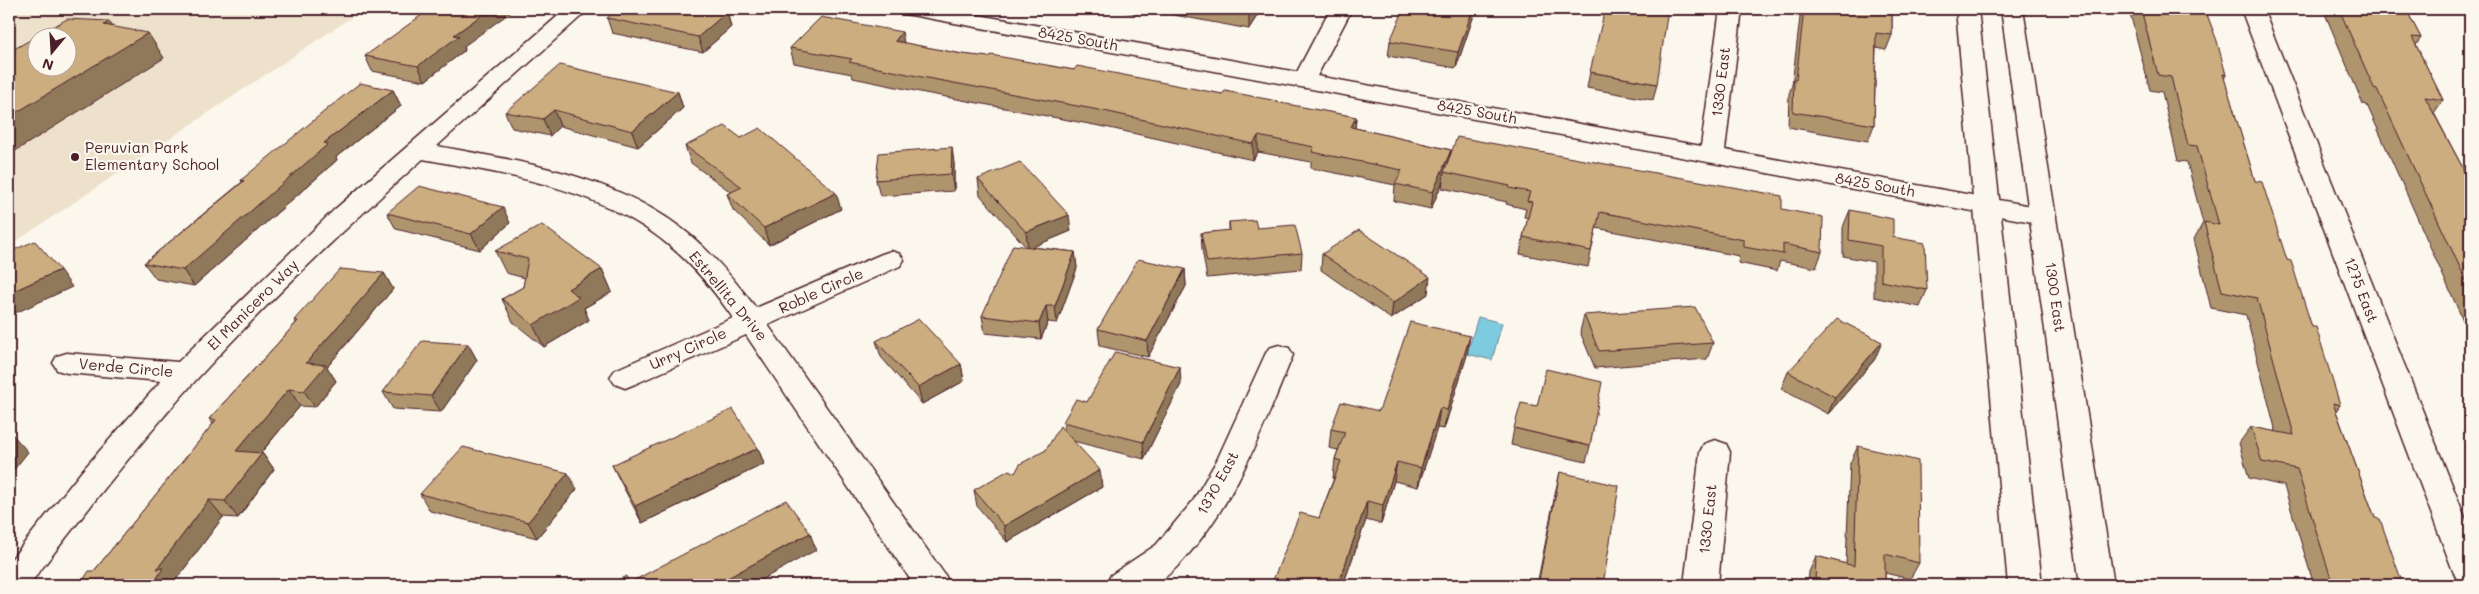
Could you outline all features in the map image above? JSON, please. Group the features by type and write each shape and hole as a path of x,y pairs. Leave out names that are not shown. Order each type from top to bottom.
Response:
{"street":[{"name":"El Manicero Way","path":"10,585 93,480 186,374 266,290 343,216 578,9"},
{"name":"8425 South","path":"911,9 948,12 1304,80 2043,216"},
{"path":"1304,80 1341,9"},
{"name":"1330 East","path":"1712,155 1731,9"},
{"path":"1967,9 2025,585"},
{"name":"1300 East","path":"2012,9 2097,585"},
{"name":"1275 East","path":"2252,9 2470,571"},
{"name":"Estrellita Drive","path":"417,150 513,168 568,182 618,202 663,227 700,258 751,322 926,583"},
{"name":"Roble Circle","path":"751,322 891,260"},
{"name":"Urry Circle","path":"625,377 751,322"},
{"name":"1370 East","path":"1124,585 1167,557 1201,517 1227,474 1279,355"},
{"name":"Verde Circle","path":"66,363 186,374"},
{"name":"1330 East","path":"1701,585 1715,452"}],"shaded area":[{"name":"Peruvian Park Elementary School","path":"9,9 364,9 9,246"}],"water":[{"path":"1478,317 1502,323 1492,360 1467,354"}],"building":[{"path":"430,9 490,9 454,35 459,36 418,66 365,56"},
{"path":"618,9 711,9 727,12 698,37 607,18"},
{"path":"1217,9 1252,9 1249,14"},
{"path":"1404,9 1473,9 1458,52 1390,41"},
{"path":"1605,9 1668,9 1657,84 1590,72"},
{"path":"1804,9 1892,9 1892,35 1876,33 1874,125 1793,112 1794,79 1796,80"},
{"path":"2141,9 2205,9 2217,41 2226,75 2223,74 2255,181 2262,182 2287,260 2291,261 2312,327 2316,327 2340,405 2333,403 2375,518 2380,519 2403,585 2333,585 2297,469 2262,462 2251,427 2294,435 2257,298 2222,291 2204,222 2219,225 2197,146 2188,145 2171,77 2158,75"},
{"path":"2339,9 2406,9 2421,38 2412,37 2443,100 2425,97 2465,172 2470,173 2470,289 2377,89 2374,88"},
{"path":"821,17 902,32 895,41 962,54 989,57 991,55 1074,70 1077,66 1222,94 1225,91 1356,117 1351,127 1451,150 1433,192 1395,184 1402,170 1312,152 1314,147 1258,136 1253,144 1104,111 922,77 849,62 852,59 790,48"},
{"path":"67,19 109,21 104,25 148,33 78,75 78,28 51,28"},
{"path":"28,41 28,78 74,78 9,117 9,52"},
{"path":"560,65 678,92 632,131 554,110 543,119 505,112"},
{"path":"360,83 393,90 324,143 328,144 183,270 144,263 244,181 241,180"},
{"path":"725,126 741,138 760,128 836,193 764,228 727,194 742,187 685,146"},
{"path":"1457,137 1782,196 1782,209 1823,217 1822,252 1783,244 1783,254 1744,247 1744,240 1600,212 1591,251 1523,237 1532,202 1527,201 1530,192 1444,172"},
{"path":"952,147 951,174 876,180 879,153"},
{"path":"1020,162 1069,215 1026,232 978,179"},
{"path":"419,186 503,207 471,234 387,213"},
{"path":"1850,210 1893,219 1893,237 1925,243 1927,290 1881,281 1881,246 1849,240"},
{"path":"1255,220 1257,228 1295,225 1302,253 1207,262 1201,233 1230,230 1229,222"},
{"path":"542,225 602,269 568,289 579,297 533,325 502,299 523,287 528,259 495,251"},
{"path":"1359,230 1430,277 1393,303 1322,254"},
{"path":"35,241 60,270 9,293 9,252"},
{"path":"1013,245 1075,252 1055,306 1046,306 1039,323 982,316"},
{"path":"1138,259 1185,269 1147,341 1098,329"},
{"path":"340,269 384,273 306,363 326,365 304,391 289,389 236,451 262,453 225,501 209,500 157,569 163,568 153,585 80,585 89,571 94,571 216,420 209,419 298,321 294,320"},
{"path":"1695,307 1713,343 1599,351 1584,315"},
{"path":"919,319 961,364 918,387 876,341"},
{"path":"1837,319 1882,342 1835,397 1788,372"},
{"path":"1410,322 1470,336 1447,410 1440,408 1421,468 1397,462 1383,505 1367,501 1338,585 1271,585 1300,513 1319,518 1341,461 1335,459 1345,432 1331,429 1341,402 1379,411"},
{"path":"422,341 468,344 431,396 383,392"},
{"path":"1115,352 1180,367 1143,442 1063,422 1076,399 1087,402"},
{"path":"1546,369 1602,382 1590,446 1514,428 1521,403 1537,406"},
{"path":"733,409 758,448 635,506 612,465"},
{"path":"1060,426 1100,470 1004,526 974,490 1009,470 1015,473 1020,464 1046,450"},
{"path":"1858,446 1918,461 1919,563 1885,554 1885,585 1815,585 1816,556 1854,566"},
{"path":"463,447 568,473 528,522 420,494"},
{"path":"1560,472 1619,486 1604,579 1597,578 1596,585 1538,585"},
{"path":"786,500 810,533 715,585 609,585 626,576 629,583"}],"place":[{"name":"Peruvian Park Elementary School","path":"75,157"}]}
